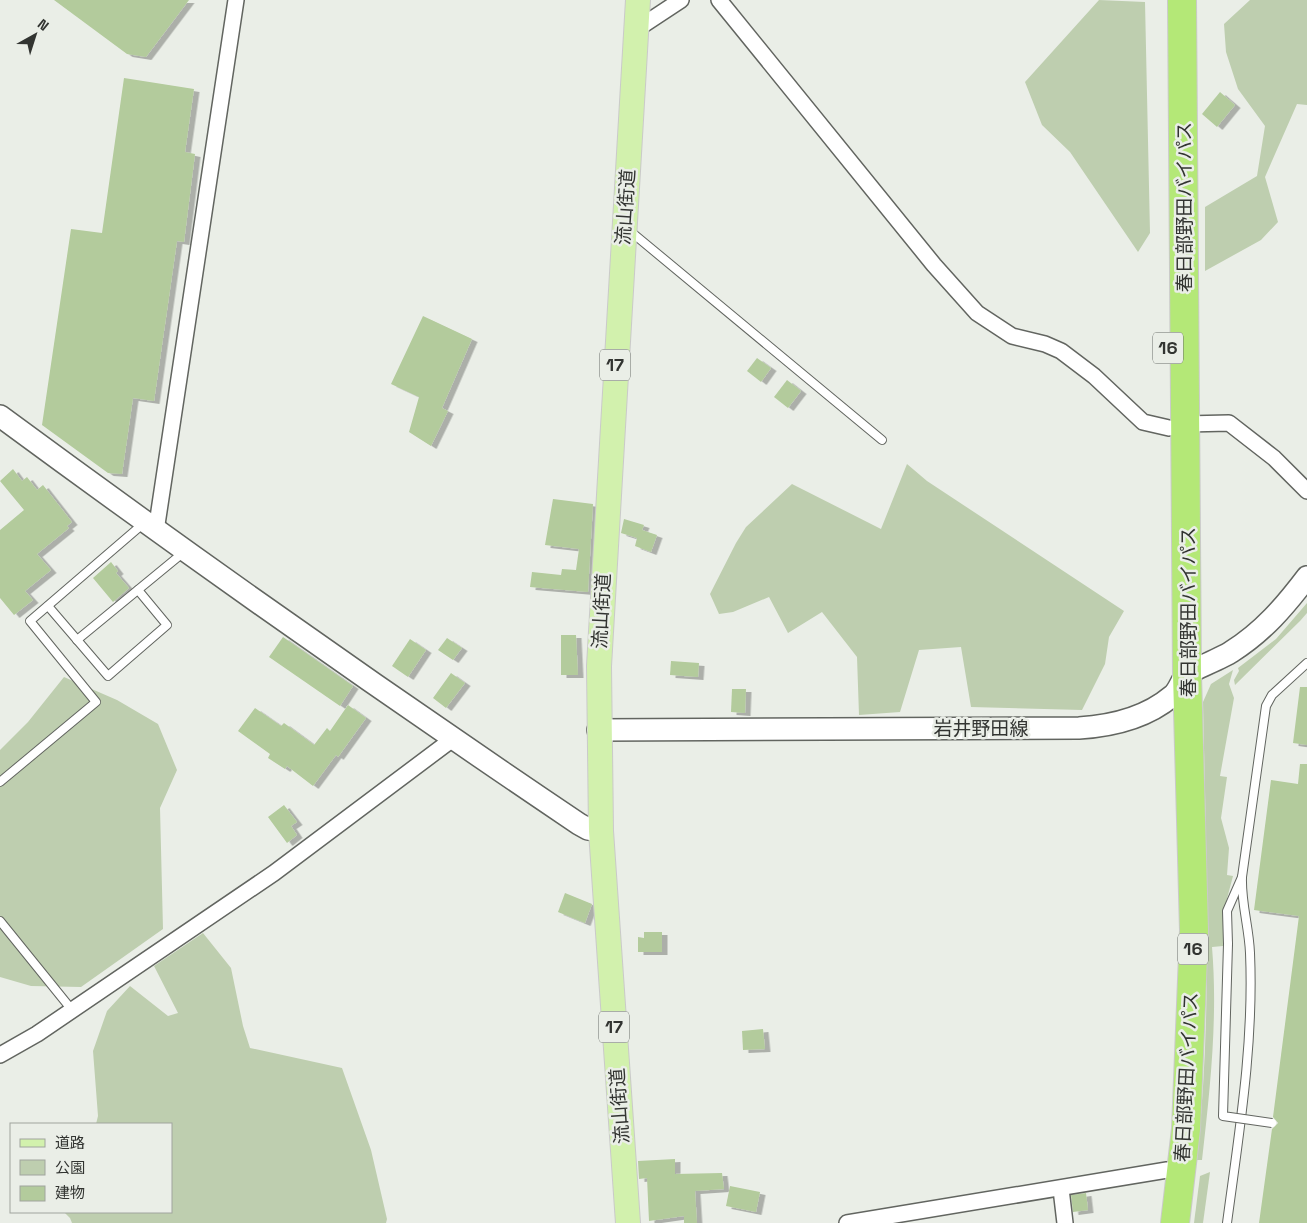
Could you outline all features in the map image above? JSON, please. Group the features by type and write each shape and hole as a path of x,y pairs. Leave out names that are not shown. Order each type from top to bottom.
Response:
{"highway":[{"name":"春日部野田バイパス","path":"1164,0 1177,426 1181,685 1194,930 1186,1129 1175,1223"},
{"name":"春日部野田バイパス","path":"1177,426 1182,0"},
{"name":"春日部野田バイパス","path":"1160,1223 1167,1170 1174,1082 1181,685"}],"main road":[{"name":"流山街道","path":"628,1223 601,831 598,730 601,611 638,0"},
{"path":"0,416 150,527 454,738 579,824 588,829 601,831"},
{"name":"岩井野田線","path":"598,730 1079,728 1117,723 1142,714 1211,664 1249,640 1275,617 1307,577"}],"street":[{"path":"150,527 236,0"},
{"path":"637,29 681,0"},
{"path":"719,0 934,265 977,313 1012,336 1045,344 1061,351 1094,376 1143,422 1177,426 1229,423 1274,458 1307,491"},
{"path":"0,1055 37,1034 274,873 454,738"},
{"path":"847,1223 1167,1170"},
{"path":"1061,1189 1065,1223"}],"lane":[{"path":"624,226 882,440"},
{"path":"0,782 96,702 30,621 150,527"},
{"path":"77,640 185,551"},
{"path":"48,606 108,676 167,625 138,590"},
{"path":"1227,1223 1249,1062 1250,952 1241,896 1242,877 1266,706 1272,695 1307,663"},
{"path":"1242,877 1227,911 1228,944 1222,1116 1272,1123"},
{"path":"0,922 72,1010"}],"green space":[{"path":"1099,0 1145,2 1150,233 1138,252 1070,152 1042,125 1025,82"},
{"path":"1250,0 1307,0 1307,105 1297,104 1265,177 1278,222 1261,240 1205,271 1205,207 1257,176 1265,126 1238,89 1226,52 1224,24"},
{"path":"907,464 927,481 1124,611 1109,637 1105,664 1082,710 971,707 961,647 919,650 900,712 859,715 857,657 822,612 788,633 769,597 733,612 719,614 710,594 736,543 746,527 792,484 881,529"},
{"path":"1307,603 1307,613 1300,621 1235,685 1234,680 1239,671 1238,668 1276,639"},
{"path":"1233,670 1229,684 1234,698 1220,776 1227,777 1221,818 1229,848 1227,875 1233,876 1224,910 1223,946 1212,947 1214,1027 1202,1160 1197,1160 1202,1103 1207,988 1207,874 1203,702 1211,684"},
{"path":"64,677 117,700 158,724 177,770 160,808 163,929 81,987 31,986 0,977 0,750 28,722"},
{"path":"203,933 231,968 243,1026 250,1048 342,1068 371,1150 387,1219 386,1223 72,1223 65,1213 172,1213 172,1123 96,1123 98,1116 93,1051 107,1011 130,986 168,1016 178,1013 154,966"},
{"path":"1210,1172 1203,1223 1194,1223 1200,1176"}],"building":[{"path":"54,0 189,0 146,57 127,54"},
{"path":"124,78 194,89 185,152 195,154 184,242 177,241 154,401 133,398 122,474 108,473 42,425 71,229 102,233"},
{"path":"1220,92 1235,105 1217,127 1202,114"},
{"path":"423,316 472,339 442,408 448,411 431,446 409,432 419,397 391,384"},
{"path":"757,358 771,368 761,382 747,371"},
{"path":"787,380 801,391 788,408 774,397"},
{"path":"13,469 22,481 27,477 37,490 43,485 72,522 67,526 69,528 37,554 51,570 25,591 33,600 14,615 0,598 0,530 24,510 0,481"},
{"path":"553,499 593,504 588,592 530,587 532,572 561,575 562,569 576,570 579,549 545,545"},
{"path":"624,519 644,525 642,530 657,535 651,552 635,546 637,538 621,533"},
{"path":"111,562 118,571 116,573 129,588 113,602 93,578"},
{"path":"561,635 576,635 578,675 561,675"},
{"path":"283,637 353,686 340,706 269,657"},
{"path":"447,638 462,648 453,660 438,650"},
{"path":"410,639 426,650 408,677 392,666"},
{"path":"671,661 699,663 698,677 670,675"},
{"path":"451,673 465,683 446,708 433,698"},
{"path":"1300,687 1307,687 1307,745 1293,743"},
{"path":"732,689 746,689 745,713 731,712"},
{"path":"348,705 366,718 338,757 336,755 313,786 287,766 285,769 268,758 270,754 238,731 255,708 281,726 284,723 314,745 327,728 330,731"},
{"path":"1300,764 1307,764 1307,1223 1259,1223 1272,1129 1278,1123 1273,1117 1299,916 1254,910 1271,780 1298,784"},
{"path":"284,805 297,822 291,826 297,835 287,843 268,817"},
{"path":"565,893 592,904 585,923 558,912"},
{"path":"644,932 662,932 662,952 638,952 638,937 644,938"},
{"path":"763,1029 765,1049 743,1050 742,1031"},
{"path":"675,1159 675,1174 722,1173 724,1189 695,1191 697,1223 684,1223 684,1216 649,1221 647,1178 639,1179 638,1161"},
{"path":"730,1186 760,1192 756,1212 726,1206"},
{"path":"1086,1193 1088,1210 1073,1212 1071,1195"}]}
